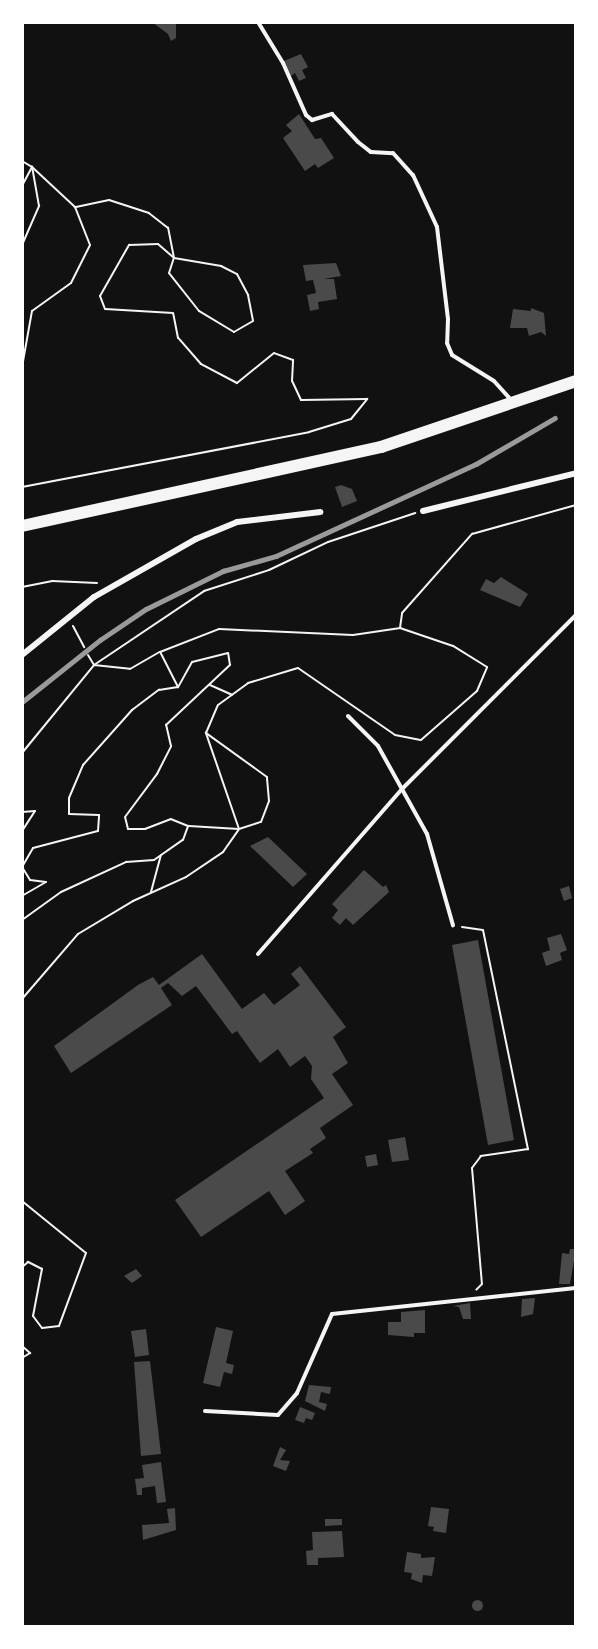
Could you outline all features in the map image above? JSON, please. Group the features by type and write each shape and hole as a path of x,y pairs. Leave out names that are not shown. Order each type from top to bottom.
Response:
{"main road":[{"path":"22,526 381,447 576,381"}],"street":[{"path":"423,511 576,473"},
{"path":"22,655 117,583 196,539 237,522 320,512"}],"lane":[{"path":"258,22 283,63 306,115 312,120 332,114 358,142 371,152 393,153 413,175 437,227 448,319 447,344 452,355 494,381 512,402"},
{"path":"258,954 403,788 576,615"},
{"path":"348,716 378,746 427,834 453,925"},
{"path":"205,1411 278,1415 297,1393 332,1314 474,1297 576,1288"}],"path":[{"path":"22,161 32,167 75,207 90,245 71,283 32,311 22,367"},
{"path":"22,186 32,167"},
{"path":"22,245 39,206 32,167"},
{"path":"22,487 309,432 351,419 367,399 301,400 292,381 293,360 274,353 237,383 201,364 178,338 173,313 105,309 100,296 129,245 158,244 174,258 221,266 237,274 248,295 253,321 234,332 199,311 169,273 174,258 168,228 149,213 109,200 75,207"},
{"path":"400,628 402,613 472,534 576,505"},
{"path":"22,753 94,665 204,591 269,570 375,525 423,511"},
{"path":"22,587 52,581 117,583"},
{"path":"68,618 84,647"},
{"path":"94,665 130,669 160,652 219,629 353,635 400,628 453,646 487,667 477,691 421,740 394,735 298,668 248,683 218,705 206,733 239,829"},
{"path":"160,652 178,687"},
{"path":"178,687 192,662 228,653 230,665 166,725 171,746 157,774 125,817 128,829 145,830 171,819 188,826 239,829 261,822 269,801 267,777 206,733"},
{"path":"88,655 94,665"},
{"path":"210,685 232,695"},
{"path":"22,896 46,882 30,880 22,867 33,848 98,831 99,815 69,814 69,798 83,765 132,710 159,690 178,687"},
{"path":"22,812 35,811 22,831"},
{"path":"22,920 61,892 126,862 154,860 183,840 188,826"},
{"path":"22,999 78,934 151,892 186,877 223,852 239,829"},
{"path":"151,892 161,855"},
{"path":"453,925 483,930 528,1149 481,1156 472,1168 482,1284 474,1297"},
{"path":"22,1201 86,1253 59,1326 42,1328 33,1316 42,1269 28,1263 22,1267"},
{"path":"22,1346 30,1353 22,1358"}],"building":[{"path":"152,22 176,22 176,38 171,41 168,34"},
{"path":"301,54 308,67 302,70 306,78 299,81 295,73 291,76 284,61"},
{"path":"299,114 315,139 321,138 334,158 318,168 315,164 305,171 283,138 292,131 286,125"},
{"path":"336,263 341,276 324,279 334,279 337,299 318,302 319,309 310,311 307,295 316,293 313,280 306,281 303,265"},
{"path":"531,308 544,313 546,336 541,332 529,336 527,328 510,328 513,309 531,311"},
{"path":"341,485 352,489 357,501 342,507 335,487"},
{"path":"501,577 528,594 520,607 480,590 486,579 494,583"},
{"path":"268,837 307,874 293,887 250,846"},
{"path":"364,870 383,887 386,885 389,892 353,925 346,918 340,925 332,918 338,910 332,904"},
{"path":"569,886 572,898 564,901 560,889"},
{"path":"561,934 567,950 560,953 562,960 546,966 542,953 550,950 547,938"},
{"path":"478,940 514,1140 488,1145 452,945"},
{"path":"202,954 242,1009 264,993 274,1005 300,985 291,974 300,966 346,1027 333,1037 348,1063 332,1074 353,1105 320,1128 326,1138 310,1149 313,1153 285,1171 305,1201 285,1215 269,1191 201,1237 175,1200 324,1098 311,1079 312,1066 305,1056 290,1067 278,1049 260,1063 237,1031 232,1034 196,986 182,996 168,983 161,988 172,1005 71,1073 54,1046 138,985 153,977 159,985"},
{"path":"405,1137 409,1160 392,1162 388,1140"},
{"path":"376,1154 378,1165 367,1167 365,1156"},
{"path":"570,1249 576,1249 570,1284 559,1284 562,1253 569,1254"},
{"path":"136,1269 142,1276 132,1283 124,1276"},
{"path":"535,1298 533,1314 521,1317 522,1299"},
{"path":"470,1303 471,1319 463,1319 459,1307 453,1306"},
{"path":"425,1310 425,1333 414,1333 414,1337 388,1335 388,1322 401,1322 401,1312"},
{"path":"216,1327 233,1331 226,1363 234,1365 232,1374 224,1372 220,1387 203,1383"},
{"path":"146,1329 149,1355 135,1357 131,1331"},
{"path":"150,1361 161,1454 141,1456 134,1362"},
{"path":"309,1385 331,1387 330,1394 321,1392 319,1402 327,1404 325,1411 305,1401"},
{"path":"300,1407 315,1413 312,1420 306,1418 304,1423 295,1420"},
{"path":"280,1447 286,1450 280,1460 290,1461 286,1471 273,1466"},
{"path":"161,1462 166,1502 157,1503 155,1486 142,1488 142,1495 137,1495 135,1479 144,1478 142,1465"},
{"path":"431,1507 449,1509 446,1533 433,1531 434,1527 428,1526"},
{"path":"175,1508 176,1530 143,1540 142,1525 169,1523 167,1509"},
{"path":"325,1519 342,1519 342,1525 325,1526"},
{"path":"342,1531 344,1557 318,1558 318,1565 307,1565 306,1551 313,1550 312,1532"},
{"path":"407,1552 421,1554 421,1558 435,1557 432,1576 423,1575 422,1583 411,1579 412,1573 404,1572"},
{"path":"477,1600 481,1601 481,1609 477,1610 473,1609 472,1605 473,1601"}],"railway":[{"path":"22,702 100,640 146,609 223,571 276,556 476,464 555,418"}]}
